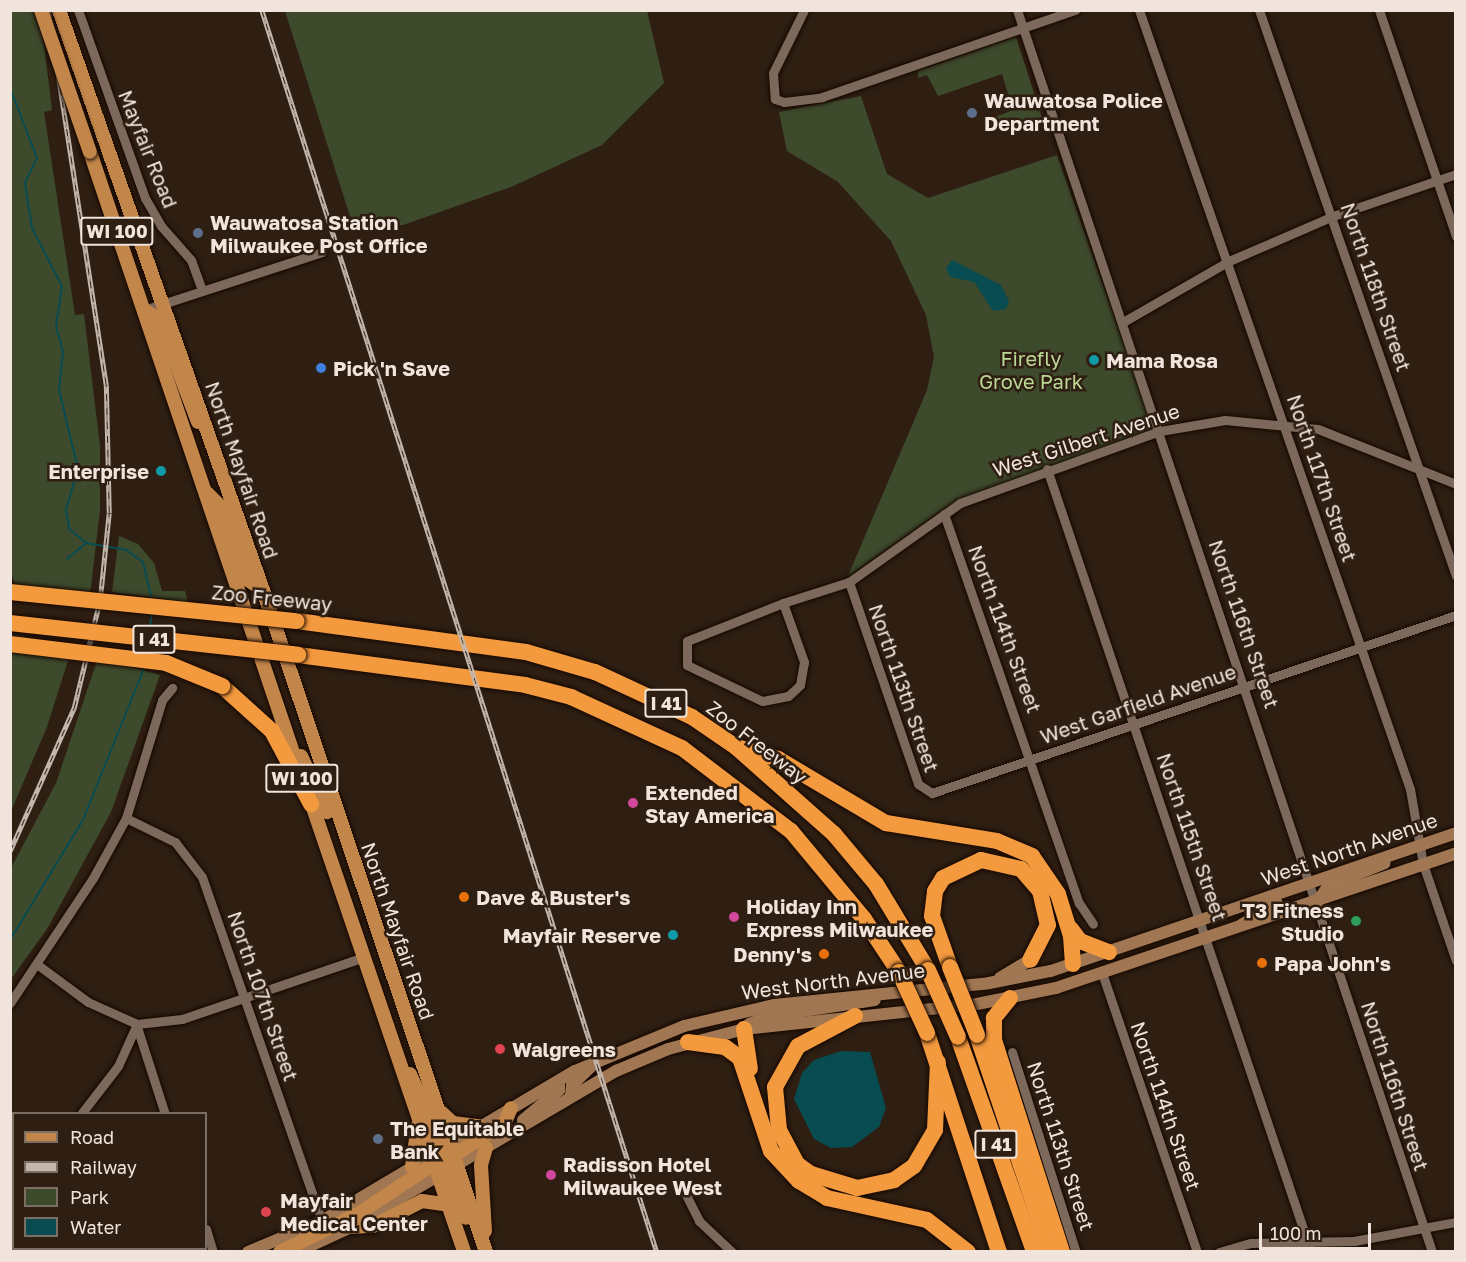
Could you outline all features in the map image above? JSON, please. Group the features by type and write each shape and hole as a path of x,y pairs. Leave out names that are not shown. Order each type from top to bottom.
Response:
{"highway":[{"name":"Zoo Freeway","path":"10,592 297,621 526,652 649,693 736,747 861,864 928,970 958,1037 1034,1251"},
{"name":"I 41","path":"10,623 465,673 571,697 682,748 791,831 864,919 899,972 938,1062 999,1251"},
{"path":"10,645 166,663 222,686 272,731 311,804"},
{"path":"736,747 778,759 886,823 1017,848 1047,871 1069,926 1080,941 1109,952"},
{"path":"1030,960 1048,925 1040,891 1021,869 981,860 944,878 935,891 932,916 977,1035 1050,1251"},
{"path":"1069,926 1073,964"},
{"path":"1010,998 996,1014 994,1040 1062,1251"},
{"path":"855,1016 798,1046 775,1087 778,1130 791,1155 811,1174 857,1188 894,1180 914,1166 935,1130 938,1062"},
{"path":"744,1029 754,1094"},
{"path":"688,1042 735,1052 754,1094 771,1151 799,1181 827,1197 927,1220 968,1251"}],"main road":[{"name":"North Mayfair Road","path":"41,10 418,1114 445,1159"},
{"name":"North Mayfair Road","path":"59,10 164,303 441,1112 449,1205 464,1251"},
{"path":"91,155 120,208 151,295 164,303"},
{"path":"144,310 159,319 189,406 214,450"},
{"path":"206,491 225,511 248,580 263,590"},
{"path":"286,731 323,798 351,881 364,891"},
{"name":"West North Avenue","path":"297,1251 351,1227 445,1159 479,1126 559,1080 655,1036 741,1011 989,983 1073,964 1455,833"},
{"path":"1318,901 1328,886 1374,869 1396,853"},
{"name":"West North Avenue","path":"248,1251 322,1221 412,1167 486,1148 571,1096 633,1062 688,1042 744,1029 1010,998 1050,989 1236,930 1455,853"},
{"path":"1236,930 1264,908 1302,894 1312,882"},
{"path":"989,983 1030,960"},
{"path":"1050,989 1073,964"},
{"path":"741,1011 744,1029 770,1016 843,1008 888,993"},
{"path":"400,1058 421,1089 445,1159 485,1251"},
{"path":"571,1096 572,1085 595,1062"},
{"path":"517,1128 559,1090 559,1080"},
{"path":"280,1251 358,1214 506,1122 511,1108"},
{"path":"441,1112 453,1124 479,1126"},
{"path":"412,1167 418,1114"},
{"path":"485,1251 481,1165 486,1148"},
{"path":"351,1227 374,1226 422,1201 449,1205"}],"street":[{"name":"Mayfair Road","path":"78,10 150,209 191,260 202,290"},
{"path":"804,10 773,73 775,99 822,97 1075,10"},
{"name":"North 116th Street","path":"1017,10 1312,882 1432,1251"},
{"name":"North 117th Street","path":"1138,10 1229,261 1410,789 1423,864 1455,961"},
{"name":"North 118th Street","path":"1259,10 1333,216 1455,576"},
{"path":"1379,10 1455,236"},
{"path":"1123,322 1229,261 1333,216 1455,174"},
{"path":"144,310 322,252"},
{"name":"West Gilbert Avenue","path":"783,603 804,663 800,685 788,696 762,701 687,665 687,641 783,603 849,582 944,514 1047,469 1160,431 1225,420 1285,423 1354,439 1455,484"},
{"name":"North 115th Street","path":"1047,469 1209,939 1311,1251"},
{"name":"North 114th Street","path":"944,514 1032,760 1081,908 1093,924"},
{"name":"North 113th Street","path":"849,582 918,784 935,793"},
{"name":"West Garfield Avenue","path":"935,793 1455,615"},
{"path":"10,1003 38,965 126,818 162,700 172,688"},
{"name":"North 107th Street","path":"126,818 167,836 195,866 246,999 322,1221"},
{"path":"38,965 88,1002 137,1024 182,1019 364,957"},
{"name":"North 114th Street","path":"1102,973 1197,1251"},
{"path":"82,1112 118,1066 137,1024"},
{"path":"137,1024 165,1112"},
{"name":"North 113th Street","path":"1012,1052 1076,1251"},
{"path":"686,1196 699,1221 732,1251"},
{"path":"1219,1251 1251,1243 1308,1240 1354,1241 1423,1225 1455,1222"},
{"path":"207,1232 213,1251"}],"green space":[{"path":"10,11 35,11 42,29 52,110 44,112 75,315 84,314 100,446 100,510 90,595 16,588 11,572"},
{"path":"285,11 647,11 664,83 602,145 511,187 403,225 354,229"},
{"path":"1016,37 1043,121 1020,128 1017,119 994,128 990,119 1013,110 1002,74 938,96 927,75 918,78 918,71"},
{"name":"Firefly Grove Park","path":"861,96 887,174 928,198 1057,155 1154,430 946,507 848,576 927,390 934,357 926,315 891,241 838,182 787,151 779,112"},
{"path":"119,536 138,544 154,563 162,591 185,591 188,602 112,592"},
{"path":"11,633 72,648 47,727 11,811"},
{"path":"98,658 160,675 111,812 47,929 11,979 11,868 56,783"}],"water":[{"path":"952,260 1001,285 1009,301 1006,309 993,311 974,282 950,277 946,268"},
{"path":"841,1051 870,1052 886,1108 879,1127 852,1147 831,1148 814,1139 794,1099 802,1073 814,1060"}],"waterway":[{"path":"10,88 37,158 25,183 32,228 62,286 56,326 63,352 59,390 78,469 66,509 69,529 86,543 126,550 143,562 152,600"},
{"path":"67,559 86,543"},
{"path":"149,633 152,612"},
{"path":"10,940 83,820 145,666"}],"railway":[{"path":"10,851 74,708 100,600 109,513 106,385 48,10"},
{"path":"262,10 657,1252"}],"place":[{"name":"Wauwatosa Police Department","path":"972,113"},
{"name":"Wauwatosa Station Milwaukee Post Office","path":"198,233"},
{"name":"Mama Rosa","path":"1094,360"},
{"name":"Pick 'n Save","path":"321,368"},
{"name":"Enterprise","path":"161,471"},
{"name":"Extended Stay America","path":"633,803"},
{"name":"Dave & Buster's","path":"464,897"},
{"name":"Holiday Inn Express Milwaukee","path":"734,917"},
{"name":"T3 Fitness Studio","path":"1356,921"},
{"name":"Mayfair Reserve","path":"673,935"},
{"name":"Denny's","path":"824,954"},
{"name":"Papa John's","path":"1262,963"},
{"name":"Walgreens","path":"500,1049"},
{"name":"The Equitable Bank","path":"378,1139"},
{"name":"Radisson Hotel Milwaukee West","path":"551,1175"},
{"name":"Mayfair Medical Center","path":"266,1212"}]}
